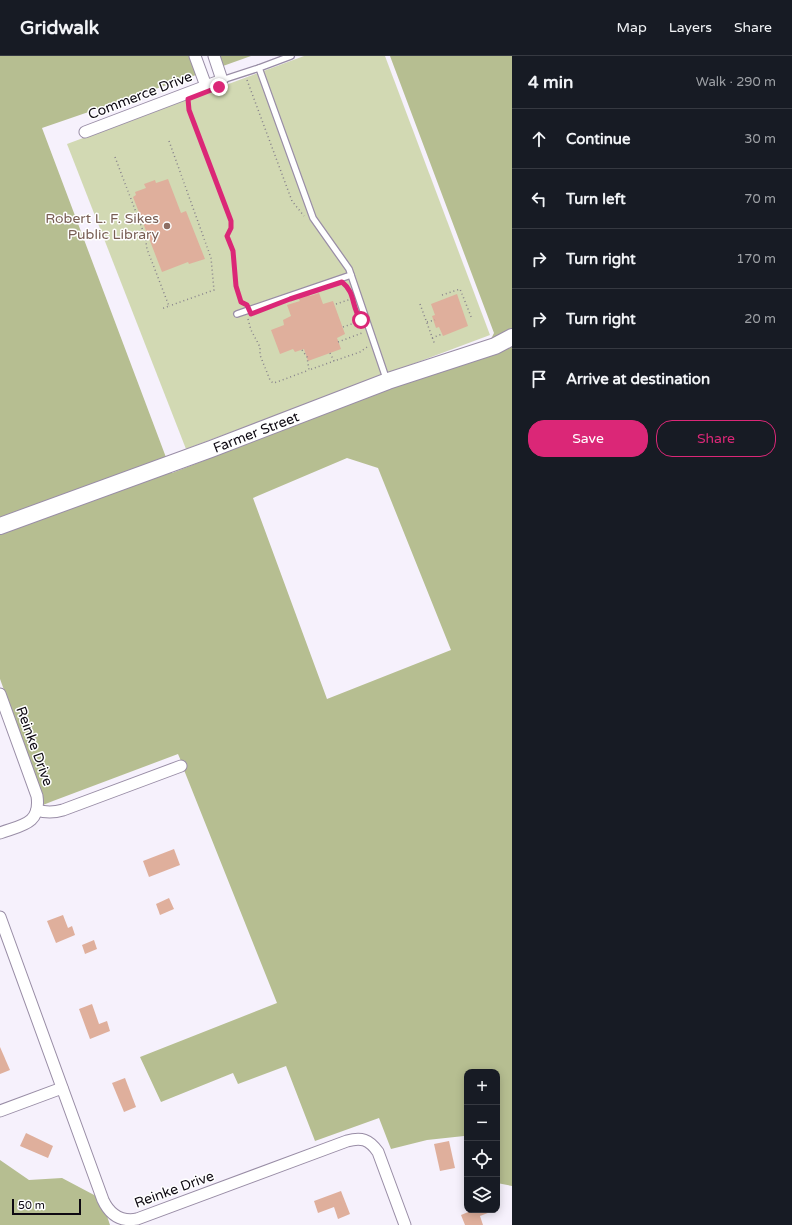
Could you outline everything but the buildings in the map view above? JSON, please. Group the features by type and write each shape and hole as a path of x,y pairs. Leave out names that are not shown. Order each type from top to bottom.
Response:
{"street":[{"name":"Commerce Drive","path":"195,56 206,86"},
{"path":"214,56 222,80"},
{"name":"Commerce Drive","path":"85,132 222,80"},
{"name":"Farmer Street","path":"0,526 212,449 388,381 495,346 512,337"},
{"name":"Reinke Drive","path":"0,694 37,796 37,810"},
{"path":"0,833 32,820 37,810 55,812 62,810 181,766"},
{"name":"Reinke Drive","path":"0,917 105,1205 114,1216 122,1220 137,1220 357,1138 374,1145 378,1152 405,1225"},
{"path":"0,1111 62,1088"}],"lane":[{"path":"222,80 291,56"},
{"path":"259,68 313,218 349,269 388,381"},
{"path":"236,314 350,275"}],"path":[{"path":"245,76 292,202 306,219"},
{"path":"188,99 189,110 231,221 231,228 227,236 233,251 236,286 241,302 247,305 251,314 248,318 249,323 255,339 260,347 260,355 270,380 277,382 360,352 369,346"},
{"path":"161,309 214,290 211,258 168,141"},
{"path":"115,157 145,236 147,249 169,306"},
{"path":"442,295 460,289 472,319"},
{"path":"336,304 353,298"},
{"path":"420,304 435,345"},
{"path":"358,316 362,324"},
{"path":"343,327 361,320"},
{"path":"427,322 435,320"},
{"path":"338,342 364,332"},
{"path":"432,338 442,334"},
{"path":"302,350 307,357 309,370"},
{"path":"330,353 334,361"}],"green space":[{"path":"0,56 189,56 196,75 42,128 167,460 0,521"},
{"path":"219,56 251,56 223,66"},
{"path":"304,56 385,56 490,335 186,449 67,144"},
{"path":"390,56 512,56 512,332 491,339 494,333"},
{"path":"512,342 512,1186 500,1184 500,1069 464,1069 464,1136 427,1140 391,1149 379,1118 315,1141 286,1066 238,1084 233,1073 161,1102 140,1057 277,1003 184,770 187,768 184,760 181,761 178,754 43,805 42,794 0,679 0,530 170,469 172,473","holes":["347,458 378,468 451,650 327,699 253,498"]},
{"path":"0,1160 29,1180 62,1178 96,1196 101,1208 107,1216 110,1225 0,1225"}],"place":[{"name":"Robert L. F. Sikes Public Library","path":"167,226"}],"route":[{"path":"219,87 188,99 189,110 231,221 231,228 227,236 233,251 236,286 241,302 247,305 251,314 281,302 342,282 349,288 354,306 361,320"}]}
